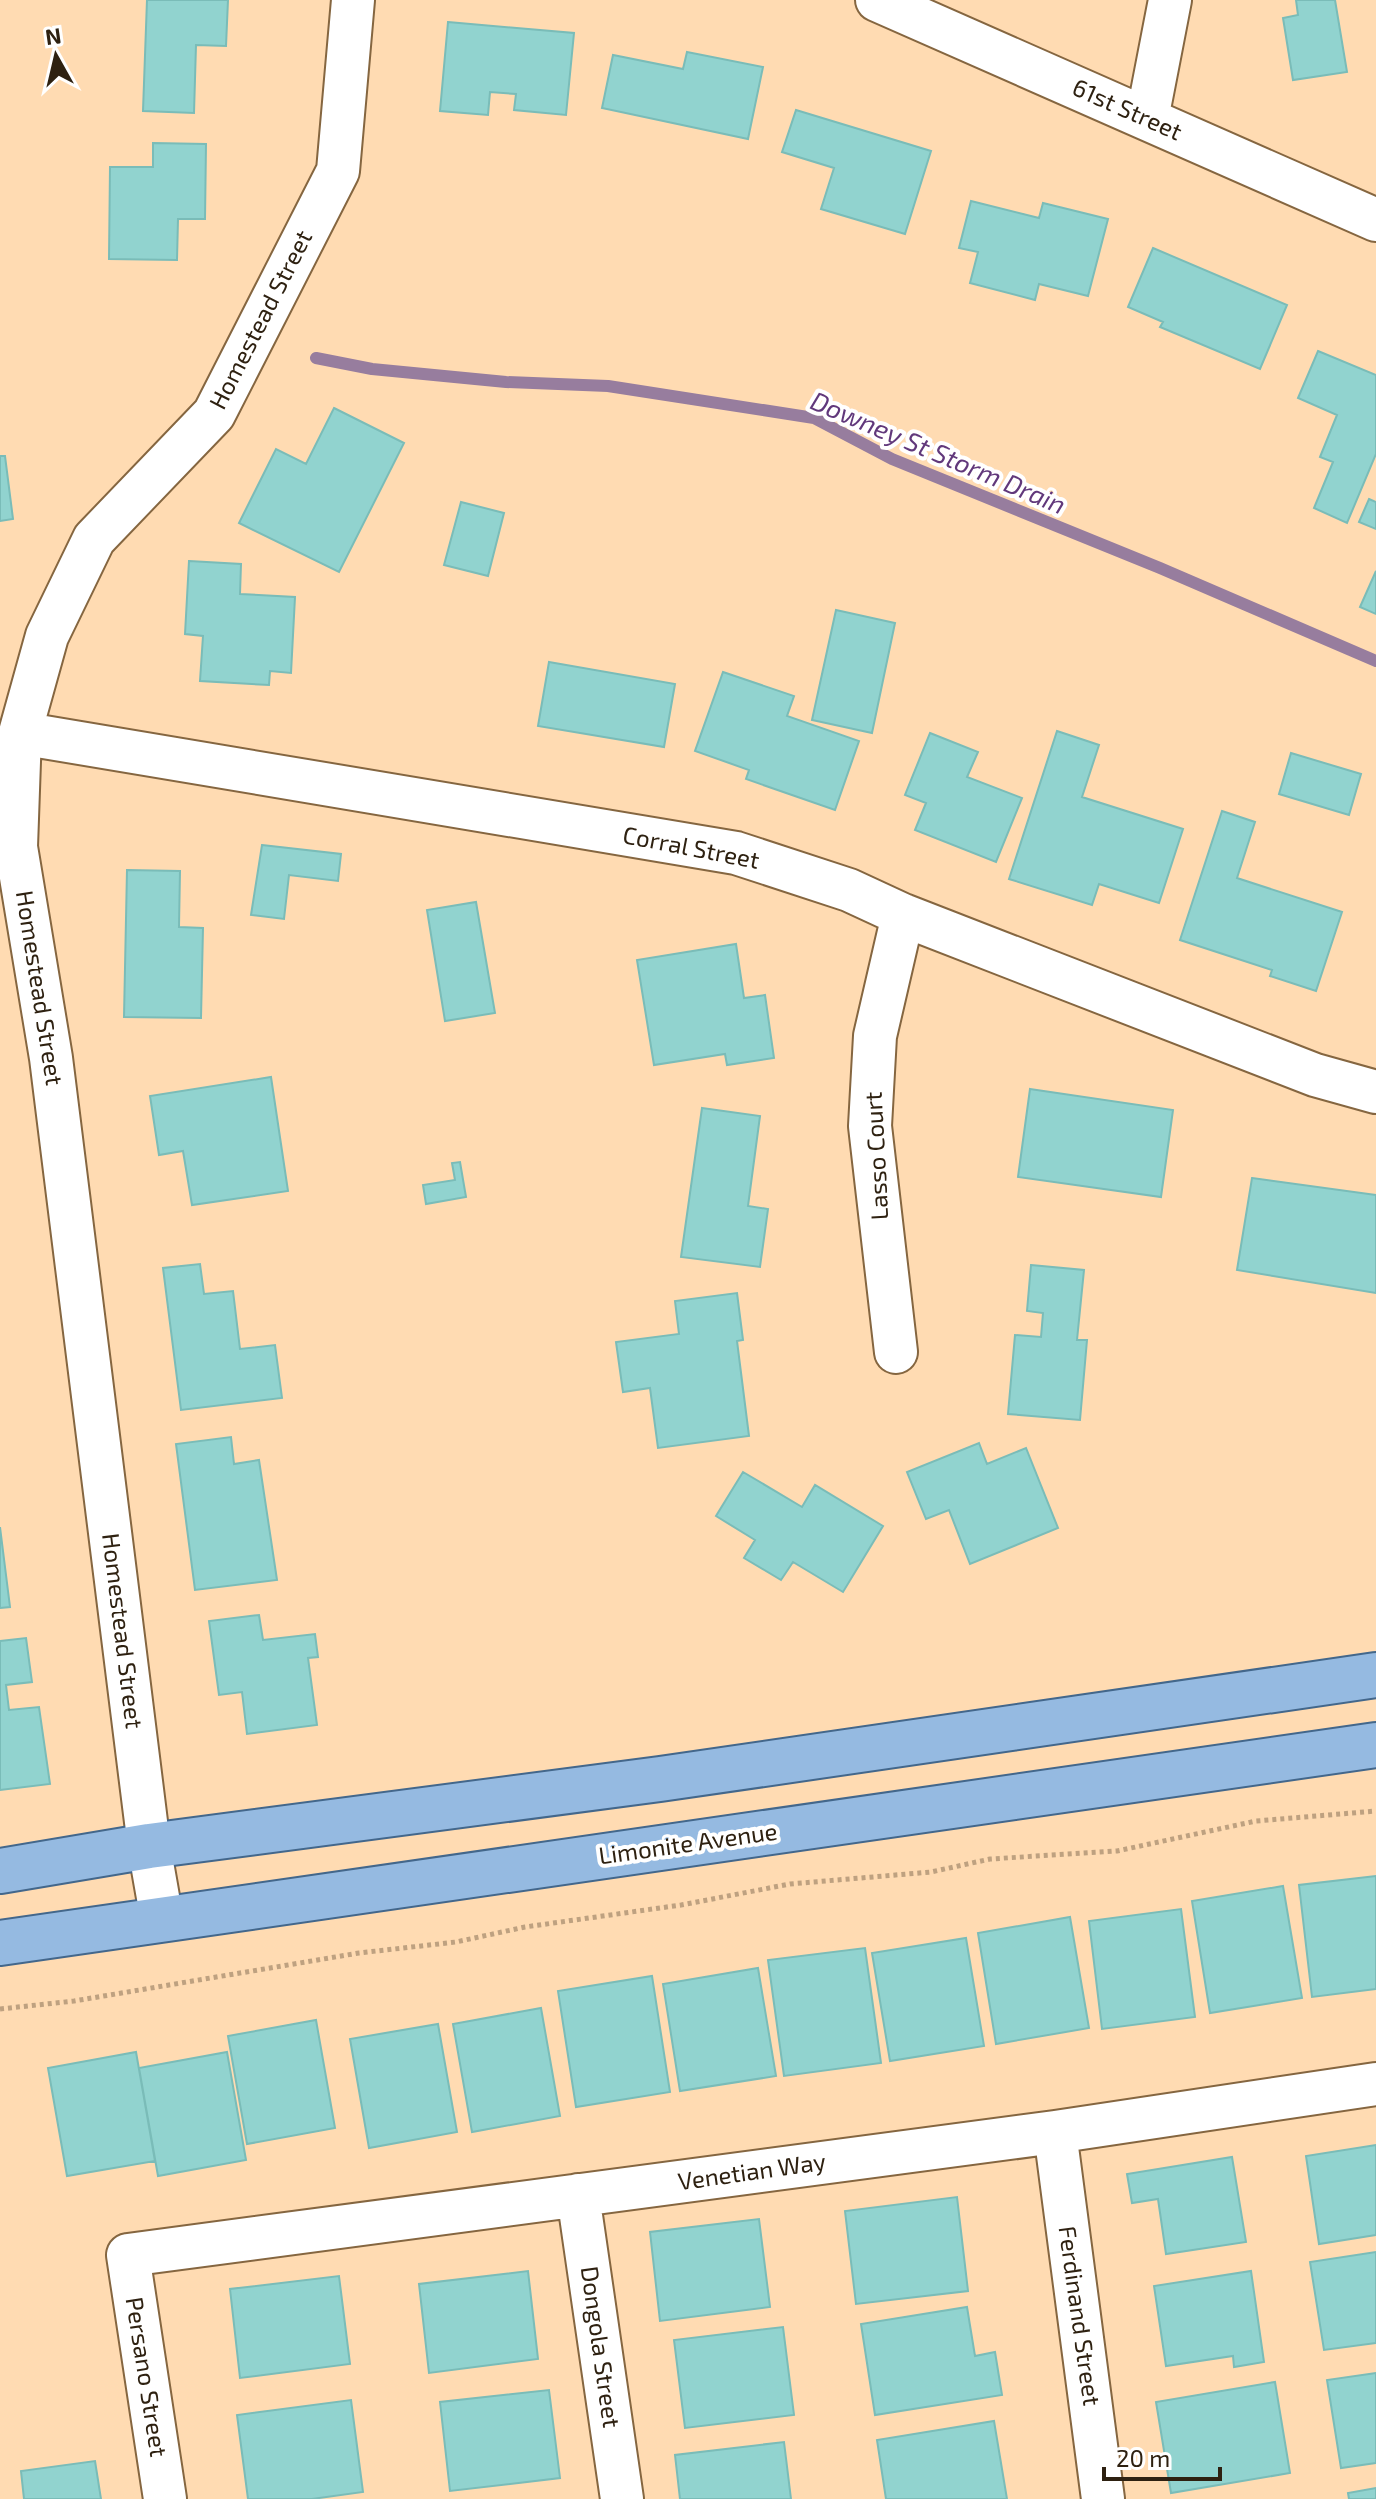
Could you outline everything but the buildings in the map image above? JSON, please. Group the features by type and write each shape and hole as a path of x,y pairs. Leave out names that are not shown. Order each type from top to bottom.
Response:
{"main road":[{"path":"0,1871 149,1846 645,1781 1376,1675"},
{"name":"Limonite Avenue","path":"0,1943 1376,1745"}],"street":[{"name":"Homestead Street","path":"162,1920 149,1846 51,1058 16,847 20,733 47,636 94,539 214,414 338,171 353,0"},
{"name":"61st Street","path":"877,0 1376,220"},
{"path":"1147,119 1170,0"},
{"name":"Corral Street","path":"20,733 736,853 849,890 903,915 1315,1075 1376,1092"},
{"name":"Lasso Court","path":"896,1352 870,1126 875,1036 903,915"},
{"name":"Venetian Way","path":"128,2255 1055,2132 1376,2084"},
{"name":"Ferdinand Street","path":"1055,2132 1103,2499"},
{"name":"Dongola Street","path":"578,2195 622,2499"},
{"name":"Persano Street","path":"128,2255 165,2499"}],"path":[{"path":"0,2009 74,2001 359,1953 456,1942 525,1927 681,1905 790,1884 931,1872 1003,1857 1117,1851 1256,1821 1376,1811"}],"waterway":[{"name":"Downey St Storm Drain","path":"316,358 372,369 506,382 608,386 814,418 892,459 1160,568 1376,661"}]}
